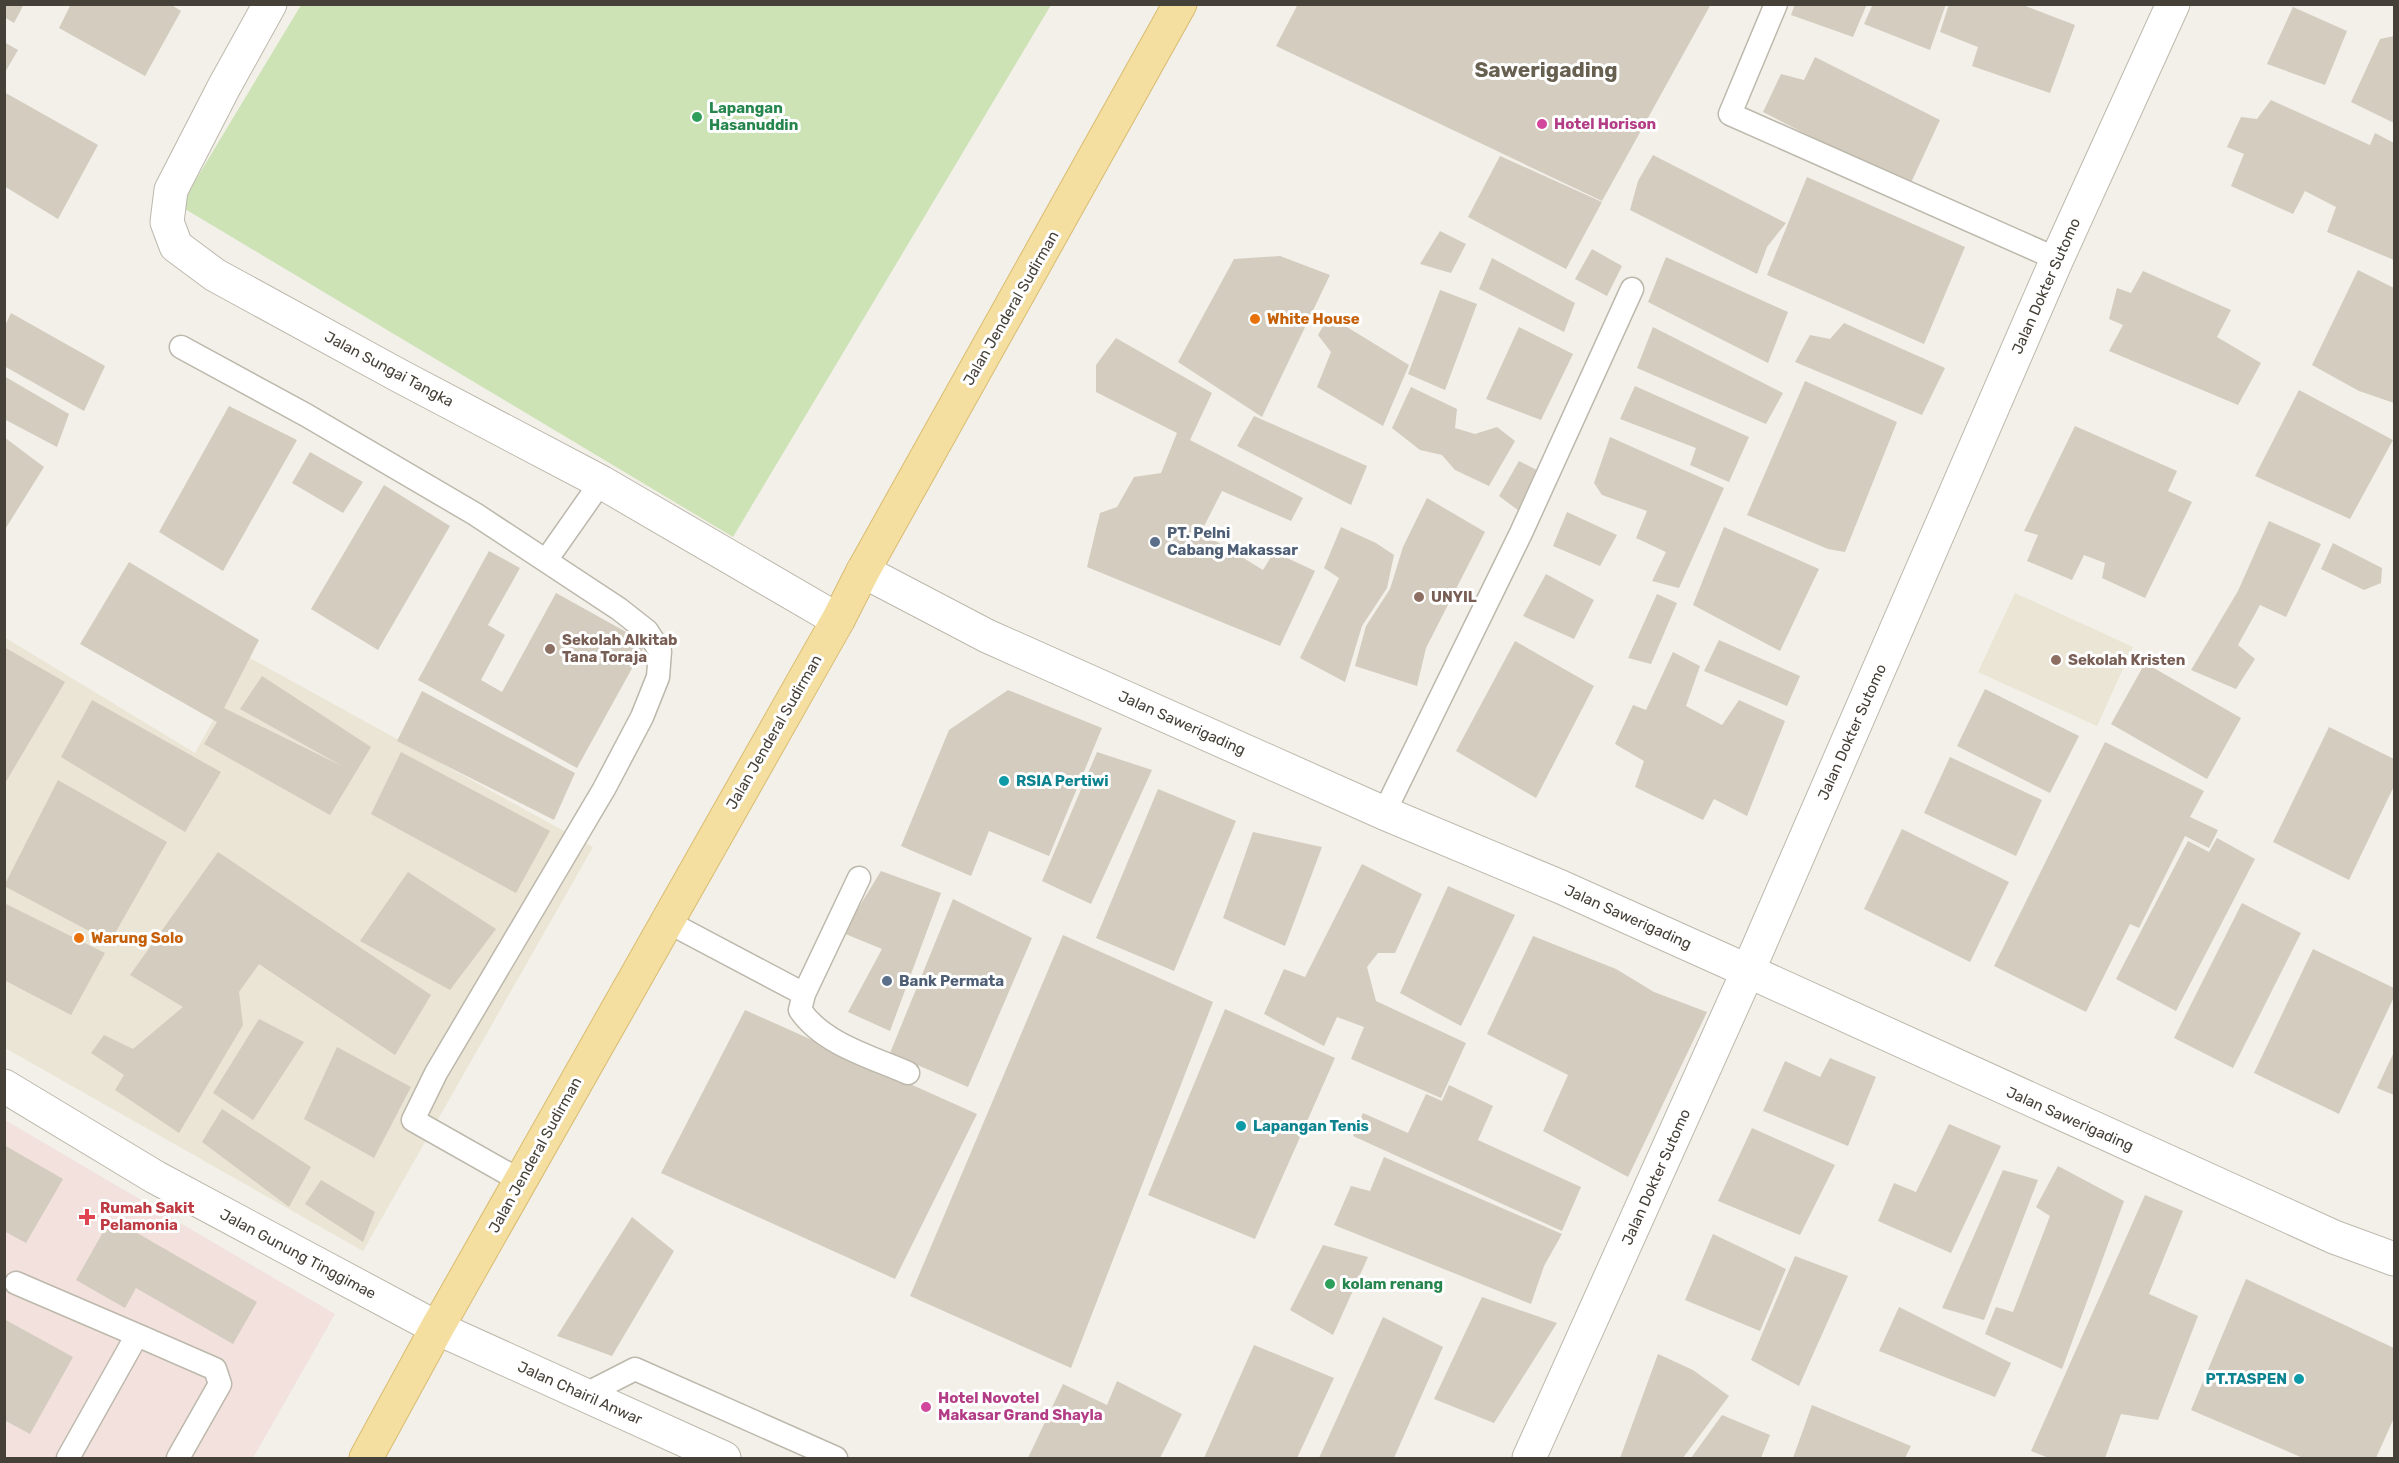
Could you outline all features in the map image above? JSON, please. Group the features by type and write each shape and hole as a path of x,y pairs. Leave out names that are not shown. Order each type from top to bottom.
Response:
{"main road":[{"name":"Jalan Jenderal Sudirman","path":"366,1458 666,921 838,620 863,571 1180,4"}],"street":[{"name":"Jalan Sungai Tangka","path":"270,4 171,190 167,222 176,246 215,275 600,482 838,620"},
{"name":"Jalan Dokter Sutomo","path":"1529,1458 1748,971 2057,259 2173,4"},
{"name":"Jalan Sawerigading","path":"863,571 987,636 1384,813 1561,887 2218,1186 2334,1237 2394,1259"},
{"name":"Jalan Gunung Tinggimae","path":"4,1086 155,1177 437,1328"},
{"name":"Jalan Chairil Anwar","path":"437,1328 724,1458"}],"lane":[{"path":"1776,4 1730,114 2057,259"},
{"path":"1384,813 1521,533 1632,289"},
{"path":"181,347 325,426 476,514 547,560 647,631 660,651 658,677 642,717 604,789 436,1073 413,1120 521,1181"},
{"path":"547,560 600,482"},
{"path":"860,878 804,994 801,1010 807,1020 833,1039 908,1073"},
{"path":"666,921 804,994"},
{"path":"16,1282 215,1369 220,1384 178,1458"},
{"path":"68,1458 137,1335"},
{"path":"584,1395 634,1369 836,1458"}],"shaded area":[{"name":"Sekolah Kristen","path":"2015,593 2133,647 2097,726 1978,672"},
{"path":"4,637 195,753 248,657 593,847 363,1251 5,1048"},
{"name":"Rumah Sakit Pelamonia","path":"5,1120 335,1314 253,1458 5,1458"}],"green space":[{"path":"301,5 1051,5 733,537 180,206"}],"building":[{"path":"4,4 24,4 14,23 4,17"},
{"path":"71,4 170,4 181,11 145,76 59,28"},
{"name":"Hotel Horison","path":"1298,4 1711,4 1602,201 1276,46"},
{"path":"1795,4 1867,4 1853,37 1791,15"},
{"path":"1873,4 1946,4 1930,50 1864,24"},
{"path":"1949,4 2020,4 2075,25 2050,93 1972,66 1978,47 1940,32"},
{"path":"2293,7 2347,31 2325,85 2267,64"},
{"path":"2394,36 2394,123 2351,102 2380,39"},
{"path":"4,42 18,50 4,74"},
{"path":"1815,57 1940,120 1909,187 1763,112 1781,74 1804,80"},
{"path":"4,92 98,145 58,219 4,186"},
{"path":"2271,100 2370,145 2375,133 2394,143 2394,260 2327,232 2336,207 2305,191 2293,214 2231,186 2244,154 2227,147 2241,117 2257,119"},
{"path":"1653,155 1786,223 1767,247 1757,274 1630,210 1638,181"},
{"path":"1500,156 1602,202 1566,269 1468,217"},
{"path":"1807,177 1965,247 1924,344 1767,275"},
{"path":"1440,231 1466,244 1451,273 1420,264"},
{"path":"1592,249 1622,266 1607,296 1575,279"},
{"name":"White House","path":"1280,256 1330,275 1262,417 1178,362 1234,259"},
{"path":"1666,257 1788,312 1768,363 1648,302"},
{"path":"1492,258 1575,303 1564,332 1479,289"},
{"path":"2358,270 2394,288 2394,403 2359,391 2312,365"},
{"path":"2143,271 2231,310 2217,337 2261,363 2238,405 2109,351 2123,325 2109,319 2117,288 2131,293"},
{"path":"1440,290 1477,304 1445,390 1408,374"},
{"path":"11,313 105,366 84,411 4,366 4,328"},
{"path":"1329,316 1409,365 1383,426 1317,387 1331,352 1318,335"},
{"path":"1844,323 1945,368 1922,415 1795,362 1810,335 1830,339"},
{"path":"1519,327 1573,354 1541,420 1486,399"},
{"path":"1653,327 1783,393 1766,424 1637,368"},
{"name":"PT. Pelni Cabang Makassar","path":"1116,338 1212,393 1190,440 1303,498 1291,521 1222,491 1201,532 1263,570 1274,552 1315,571 1280,646 1087,567 1100,513 1117,507 1134,477 1161,473 1177,433 1096,392 1096,365"},
{"path":"4,376 69,414 57,447 4,419"},
{"path":"1805,381 1897,422 1845,552 1828,549 1747,515"},
{"path":"1635,386 1749,437 1729,482 1690,465 1696,448 1620,419"},
{"path":"1411,387 1457,409 1455,428 1475,434 1497,427 1515,441 1489,486 1455,470 1442,455 1420,450 1392,428"},
{"path":"2299,390 2393,440 2350,519 2255,476"},
{"path":"229,406 297,440 223,571 159,532"},
{"path":"1254,416 1367,466 1351,505 1237,446"},
{"path":"2075,426 2177,471 2168,491 2192,502 2145,598 2102,578 2105,563 2084,555 2072,580 2027,561 2038,535 2024,531"},
{"path":"4,437 44,467 4,531"},
{"path":"1610,437 1724,488 1679,588 1652,581 1666,552 1636,538 1647,511 1602,495 1594,483"},
{"path":"310,452 363,482 343,513 292,483"},
{"path":"1519,461 1543,473 1523,514 1499,496"},
{"path":"384,485 450,526 378,650 311,609"},
{"name":"UNYIL","path":"1427,498 1485,532 1426,648 1417,686 1355,666 1366,626 1390,589 1403,547"},
{"path":"1567,512 1617,535 1600,566 1553,546"},
{"path":"2269,521 2321,544 2286,617 2260,605 2238,645 2255,659 2236,689 2191,670 2238,591"},
{"path":"1341,527 1376,543 1394,555 1387,588 1362,626 1345,682 1300,658 1339,578 1324,568"},
{"path":"1724,527 1819,569 1780,651 1693,605"},
{"path":"2333,543 2382,568 2381,583 2364,590 2321,569"},
{"path":"489,551 520,568 488,625 505,635 481,680 502,692 556,593 646,643 577,768 418,680"},
{"path":"129,562 259,640 224,708 344,767 240,709 262,676 371,747 330,815 204,744 217,722 80,644"},
{"path":"1546,574 1594,600 1574,639 1523,616"},
{"path":"1657,594 1677,603 1651,664 1628,658"},
{"path":"1719,640 1800,676 1787,706 1704,671"},
{"path":"1515,641 1594,686 1536,798 1456,751"},
{"path":"4,647 65,682 4,785"},
{"path":"1673,652 1700,666 1686,706 1722,725 1739,700 1785,721 1747,816 1714,799 1703,820 1635,787 1644,761 1615,744 1633,705 1646,710"},
{"path":"2145,663 2241,718 2207,779 2111,724"},
{"path":"1985,689 2079,736 2050,793 1957,746"},
{"name":"RSIA Pertiwi","path":"1008,690 1102,728 1049,856 989,831 971,876 901,846 949,730"},
{"path":"422,691 575,773 554,820 397,741"},
{"path":"92,700 221,772 185,832 61,757"},
{"path":"2329,727 2394,759 2394,786 2349,880 2273,842"},
{"path":"2105,742 2204,791 2190,817 2218,830 2209,848 2185,836 2139,928 2130,924 2086,1012 1994,966"},
{"path":"401,752 550,831 516,893 371,814"},
{"path":"1097,752 1152,770 1091,904 1042,881"},
{"path":"1950,757 2042,800 2016,856 1924,813"},
{"path":"58,780 167,842 110,942 4,886"},
{"path":"1158,789 1236,821 1174,971 1096,938"},
{"path":"1902,829 2009,882 1970,962 1864,909"},
{"path":"1253,832 1322,847 1285,946 1223,918"},
{"path":"2217,838 2255,859 2176,1011 2116,979 2188,841 2209,852"},
{"path":"218,852 431,995 395,1055 259,964 239,992 243,1025 179,1133 115,1090 124,1075 91,1053 104,1035 133,1049 183,1007 130,975"},
{"path":"1362,864 1422,894 1395,953 1378,953 1367,967 1376,1001 1466,1043 1441,1098 1351,1059 1364,1027 1337,1017 1324,1046 1264,1014 1284,969 1305,977"},
{"name":"Bank Permata","path":"881,871 941,893 890,1031 848,1012 882,949 843,933"},
{"path":"408,872 496,929 450,990 360,941"},
{"path":"1448,886 1515,915 1461,1026 1400,993"},
{"path":"953,899 1032,938 968,1087 890,1053"},
{"path":"4,903 105,953 71,1015 4,980"},
{"path":"2242,903 2301,933 2233,1068 2174,1038"},
{"path":"1063,935 1213,1002 1071,1368 910,1296"},
{"path":"1533,936 1616,969 1654,992 1707,1012 1628,1177 1543,1131 1568,1075 1487,1034"},
{"path":"2313,949 2394,988 2394,997 2339,1114 2254,1073"},
{"name":"Lapangan Tenis","path":"1225,1009 1335,1058 1255,1239 1148,1195"},
{"path":"745,1010 977,1114 895,1279 661,1173"},
{"path":"259,1019 304,1042 253,1120 213,1093"},
{"path":"337,1047 411,1087 374,1158 304,1119"},
{"path":"2394,1052 2394,1095 2377,1088"},
{"path":"1830,1058 1876,1077 1848,1146 1763,1111 1785,1061 1820,1077"},
{"path":"1449,1085 1493,1106 1478,1140 1581,1187 1562,1231 1353,1136 1363,1113 1408,1133 1426,1094 1442,1101"},
{"path":"222,1109 311,1167 289,1207 202,1142"},
{"path":"1949,1124 2001,1146 1951,1253 1878,1221 1894,1183 1916,1192"},
{"path":"1752,1128 1835,1165 1800,1235 1718,1201"},
{"path":"4,1145 63,1179 26,1243 4,1231"},
{"path":"1384,1157 1562,1234 1544,1266 1531,1304 1334,1225 1351,1186 1370,1191"},
{"path":"2058,1166 2124,1201 2062,1369 1985,1334 1996,1307 2013,1312 2050,1216 2036,1207"},
{"path":"2003,1170 2038,1180 1984,1320 1942,1308"},
{"path":"321,1180 375,1212 363,1242 305,1204"},
{"path":"2145,1195 2183,1211 2149,1294 2198,1316 2158,1420 2121,1414 2105,1458 2049,1458 2031,1451"},
{"path":"632,1217 674,1251 612,1356 557,1336"},
{"path":"111,1218 257,1302 233,1344 136,1288 125,1308 76,1280"},
{"path":"1713,1234 1786,1269 1760,1331 1685,1300"},
{"name":"kolam renang","path":"1323,1245 1368,1257 1333,1335 1290,1310"},
{"path":"1795,1256 1848,1276 1799,1386 1751,1360"},
{"name":"PT.TASPEN","path":"2246,1279 2394,1348 2394,1418 2376,1458 2303,1458 2191,1410"},
{"path":"1482,1297 1557,1323 1494,1423 1434,1399"},
{"path":"1899,1307 2011,1363 1995,1397 1879,1351"},
{"path":"1383,1317 1443,1347 1394,1458 1319,1458"},
{"path":"4,1319 73,1357 30,1434 4,1420"},
{"path":"1254,1345 1334,1378 1297,1458 1204,1458"},
{"path":"1658,1354 1693,1370 1729,1396 1683,1458 1620,1458"},
{"path":"1117,1381 1182,1414 1160,1458 1028,1458 1063,1384 1107,1405"},
{"path":"1812,1405 1911,1446 1905,1458 1793,1458"},
{"path":"1722,1415 1770,1435 1761,1458 1691,1458"}],"place":[{"name":"Lapangan Hasanuddin","path":"697,117"},
{"name":"Hotel Horison","path":"1542,124"},
{"name":"White House","path":"1255,319"},
{"name":"PT. Pelni Cabang Makassar","path":"1155,542"},
{"name":"UNYIL","path":"1419,597"},
{"name":"Sekolah Alkitab Tana Toraja","path":"550,649"},
{"name":"Sekolah Kristen","path":"2056,660"},
{"name":"RSIA Pertiwi","path":"1004,781"},
{"name":"Warung Solo","path":"79,938"},
{"name":"Bank Permata","path":"887,981"},
{"name":"Lapangan Tenis","path":"1241,1126"},
{"name":"Rumah Sakit Pelamonia","path":"87,1217"},
{"name":"kolam renang","path":"1330,1284"},
{"name":"PT.TASPEN","path":"2299,1379"},
{"name":"Hotel Novotel Makasar Grand Shayla","path":"926,1407"}],"district":[{"name":"Sawerigading","path":"1546,70"}]}
